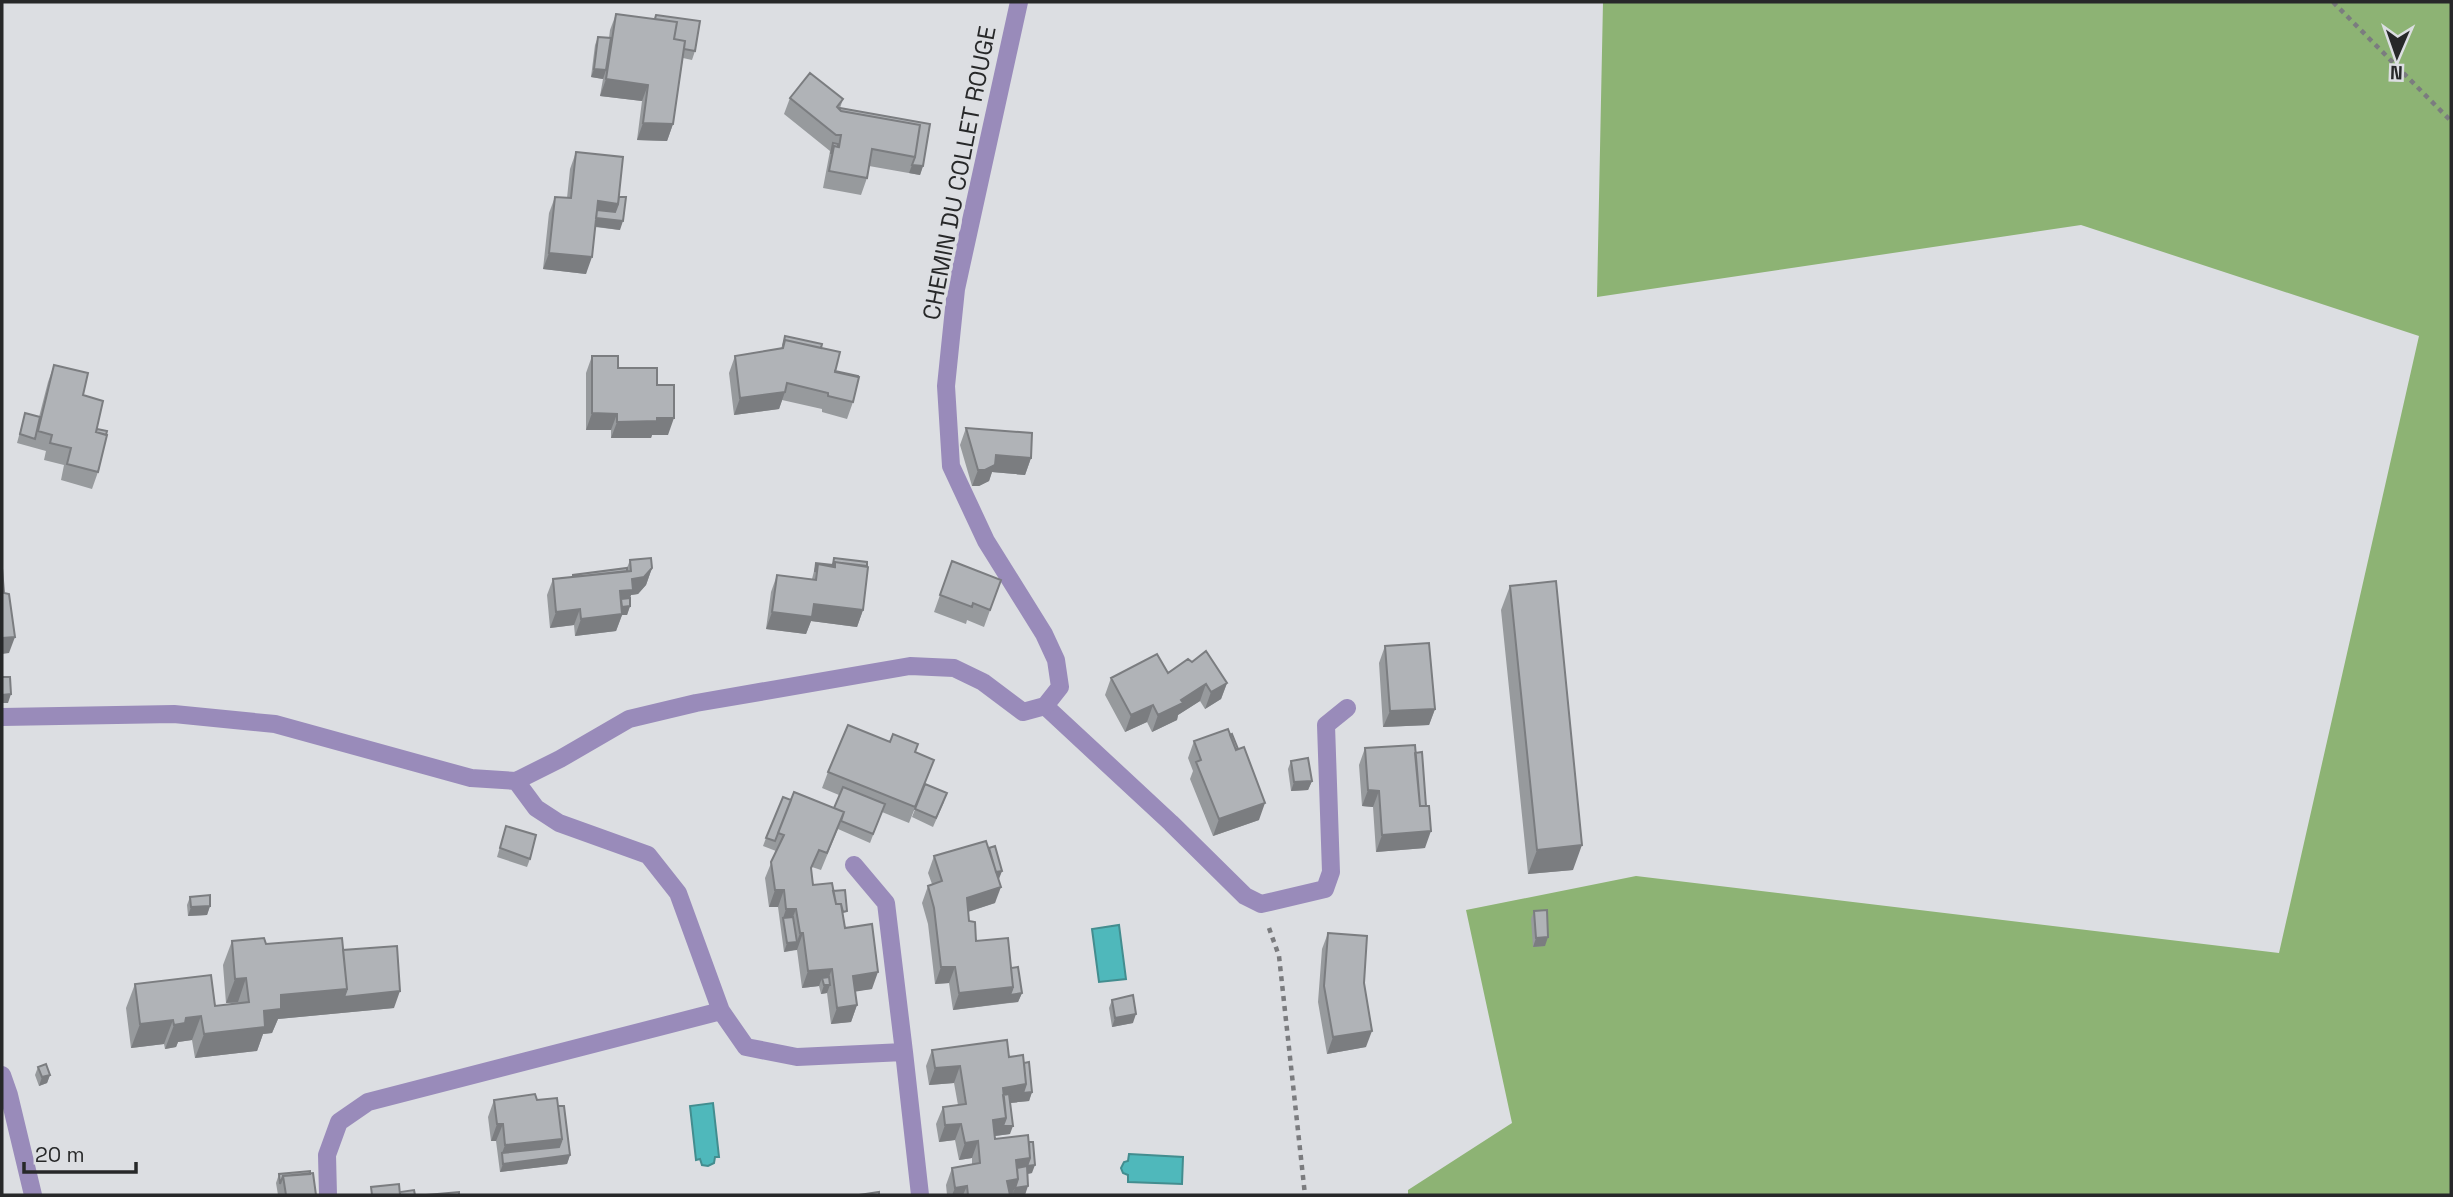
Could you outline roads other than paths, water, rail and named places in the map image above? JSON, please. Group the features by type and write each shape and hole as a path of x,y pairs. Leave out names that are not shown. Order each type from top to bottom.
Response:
{"street":[{"name":"CHEMIN DU COLLET ROUGE","path":"1019,2 956,289 946,386 951,466 986,541 1044,634 1056,660 1060,687 1045,706"},
{"path":"2,717 174,713 275,724 471,778 516,781 629,719 696,703 910,666 954,668 983,682 1023,712 1045,706 1245,896 1261,904 1325,889 1331,872 1326,725 1347,708"},
{"path":"516,781 536,808 559,823 648,855 678,893 721,1011 746,1047 797,1057 904,1052"},
{"path":"854,866 886,903 920,1195"},
{"path":"328,1195 327,1155 339,1122 368,1102 721,1011"},
{"path":"2,1075 33,1195"}],"water":[{"path":"1119,925 1126,979 1099,982 1092,929"},
{"path":"713,1103 719,1157 715,1157 714,1163 708,1166 702,1165 700,1159 696,1160 690,1106"},
{"path":"1129,1154 1183,1157 1182,1184 1128,1182 1128,1175 1123,1173 1121,1168 1124,1162 1128,1161"}]}
